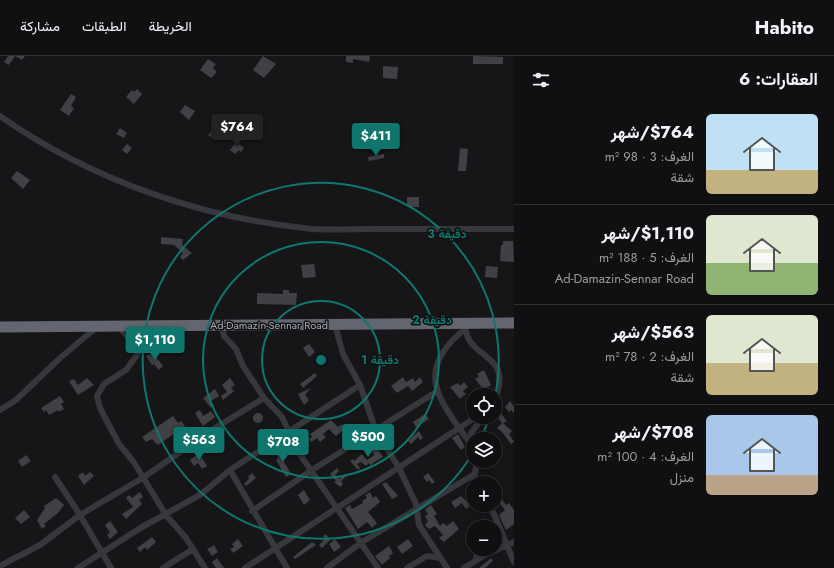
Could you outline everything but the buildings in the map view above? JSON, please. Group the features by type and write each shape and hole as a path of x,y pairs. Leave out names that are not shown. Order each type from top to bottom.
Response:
{"highway":[{"name":"Ad-Damazin-Sennar Road","path":"0,327 222,325 465,326 514,323"}],"street":[{"path":"0,116 59,152 131,186 176,202 225,215 312,229 514,228"},
{"path":"222,325 224,336 236,349 243,366 264,398 282,417 299,453 312,470 348,526 362,542 378,568"},
{"path":"336,325 343,354 360,384 376,431 399,468 417,509 419,525 446,568"},
{"path":"466,438 436,392 434,377 436,366 445,349 465,326 470,341 500,369 502,380 499,388"},
{"path":"0,410 16,400 60,358 97,327"},
{"path":"139,352 126,370 104,384 97,396 100,408 119,444 144,478 166,515 193,549 204,568"},
{"path":"78,568 142,527 200,495 230,470 360,384"},
{"path":"252,511 312,470 436,392"},
{"path":"0,566 40,545 80,515 144,478 216,428 264,398"},
{"path":"245,568 466,423"},
{"path":"472,432 478,424"},
{"path":"327,568 362,542 473,475 475,468"},
{"path":"230,470 252,511 286,568"},
{"path":"55,477 80,515 111,568"},
{"path":"492,512 514,562"},
{"path":"467,566 506,544 514,542"},
{"path":"163,568 193,549"},
{"path":"407,568 427,556 440,558"},
{"path":"467,566 477,556"}],"lane":[{"path":"116,326 139,352 158,350 175,339 185,326"}]}
